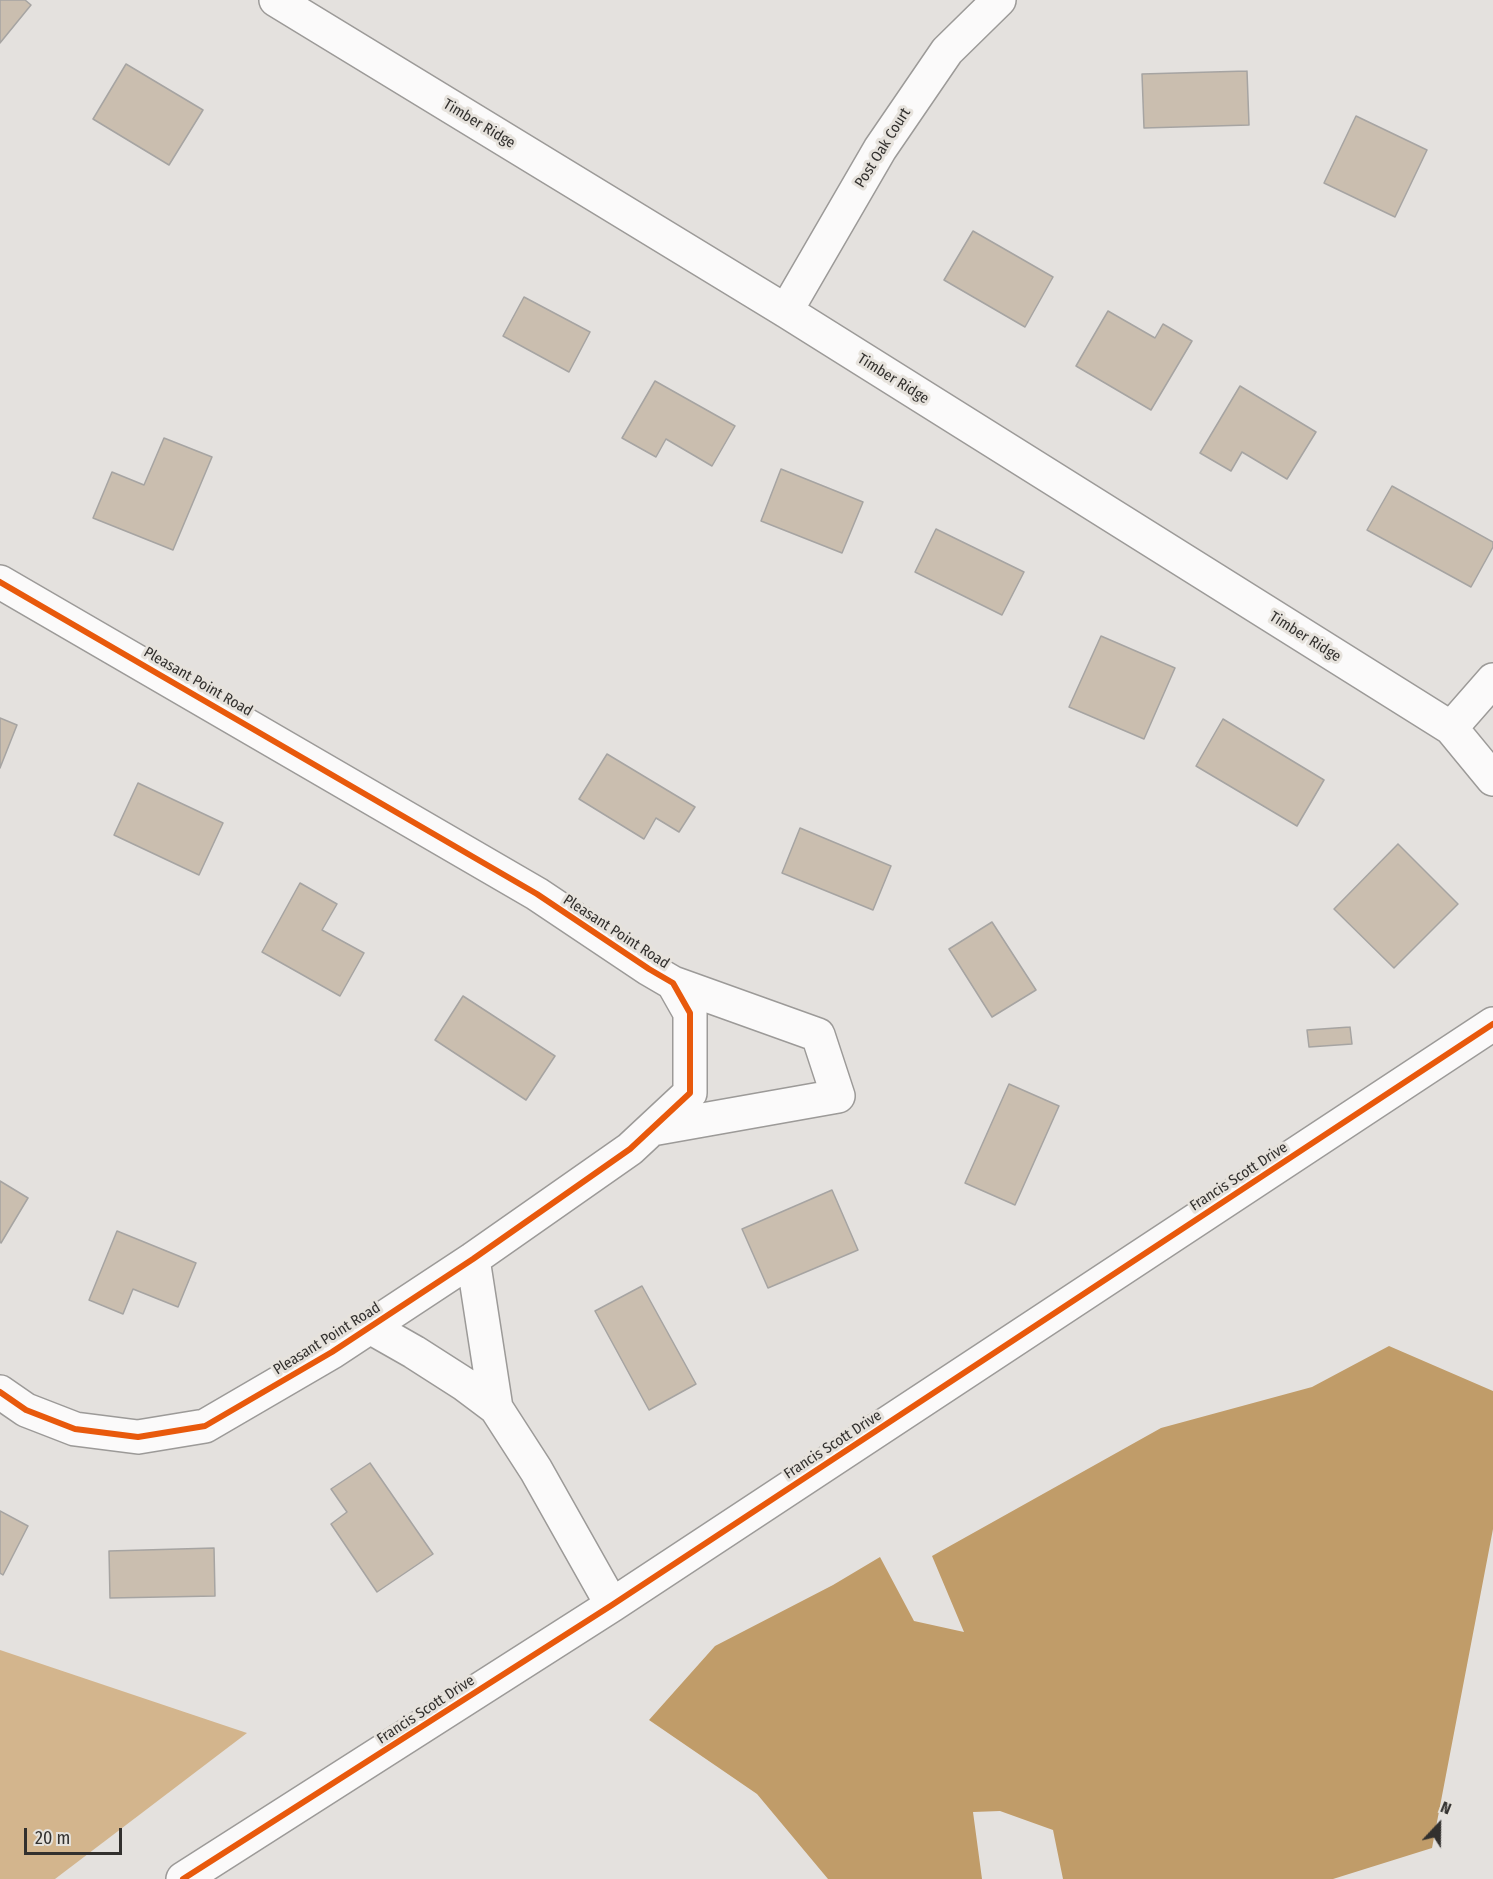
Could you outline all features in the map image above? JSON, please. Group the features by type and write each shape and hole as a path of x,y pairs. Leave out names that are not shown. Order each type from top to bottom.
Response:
{"street":[{"name":"Timber Ridge","path":"276,0 786,311 1451,728 1493,779"},
{"name":"Post Oak Court","path":"786,311 880,149 947,51 999,0"},
{"name":"Pleasant Point Road","path":"0,582 526,888 673,983 818,1035 838,1096 652,1129"},
{"path":"1451,728 1493,680"},
{"name":"Pleasant Point Road","path":"0,1392 26,1410 75,1430 138,1437 205,1426 332,1352 473,1259 617,1158 690,1093 690,1013 673,983"},
{"name":"Francis Scott Drive","path":"183,1879 612,1605 1493,1024"},
{"name":"Pleasant Point Road","path":"473,1259 496,1408"},
{"name":"Pleasant Point Road","path":"370,1327 454,1377 496,1408 536,1470 612,1605"}],"shaded area":[{"path":"1389,1346 1493,1391 1493,1529 1432,1848 1333,1879 1063,1879 1053,1830 1000,1811 973,1812 982,1879 828,1879 757,1794 649,1720 715,1646 833,1585 880,1557 914,1621 964,1632 932,1556 1161,1428 1312,1387"},
{"path":"0,1650 247,1733 55,1879 0,1879"}],"building":[{"path":"0,0 25,0 31,5 0,43"},
{"path":"126,64 203,110 169,165 93,119"},
{"path":"1247,71 1249,125 1144,128 1142,74"},
{"path":"1356,116 1427,150 1395,217 1324,183"},
{"path":"973,231 1053,277 1025,327 944,280"},
{"path":"524,297 590,332 569,372 503,336"},
{"path":"1108,311 1155,338 1163,324 1192,341 1151,410 1076,366"},
{"path":"655,381 735,426 712,466 666,439 656,457 622,438"},
{"path":"1240,386 1316,432 1287,479 1242,452 1231,471 1200,453"},
{"path":"164,438 212,457 173,550 93,518 112,472 144,485"},
{"path":"781,469 863,502 842,553 761,521"},
{"path":"1392,486 1493,542 1493,547 1471,587 1367,530"},
{"path":"936,529 1024,572 1002,615 915,572"},
{"path":"1101,636 1175,668 1144,739 1069,707"},
{"path":"0,718 17,725 0,768"},
{"path":"1223,719 1324,780 1297,826 1196,766"},
{"path":"607,754 695,807 679,832 656,818 644,839 579,799"},
{"path":"138,783 223,823 199,875 114,835"},
{"path":"800,828 891,866 873,910 782,873"},
{"path":"1398,844 1458,904 1394,968 1334,909"},
{"path":"300,883 337,904 322,930 364,953 340,996 262,952"},
{"path":"992,922 1036,990 992,1017 949,949"},
{"path":"463,996 555,1056 526,1100 435,1040"},
{"path":"1350,1027 1352,1044 1309,1047 1307,1030"},
{"path":"1009,1084 1059,1106 1015,1205 965,1183"},
{"path":"0,1181 28,1198 1,1243 0,1242"},
{"path":"832,1190 858,1250 768,1288 742,1229"},
{"path":"117,1231 196,1263 178,1307 133,1289 123,1314 89,1300"},
{"path":"642,1286 696,1384 649,1410 595,1311"},
{"path":"370,1463 433,1554 377,1592 331,1524 347,1512 331,1489"},
{"path":"0,1511 28,1526 3,1575 0,1573"},
{"path":"214,1548 215,1596 110,1598 109,1551"}],"cycle path":[{"path":"0,582 537,894 673,983 690,1013 690,1093 630,1149 473,1259 332,1352 205,1426 138,1437 75,1429 26,1410 0,1392"},
{"path":"183,1879 612,1605 1493,1024"}]}
